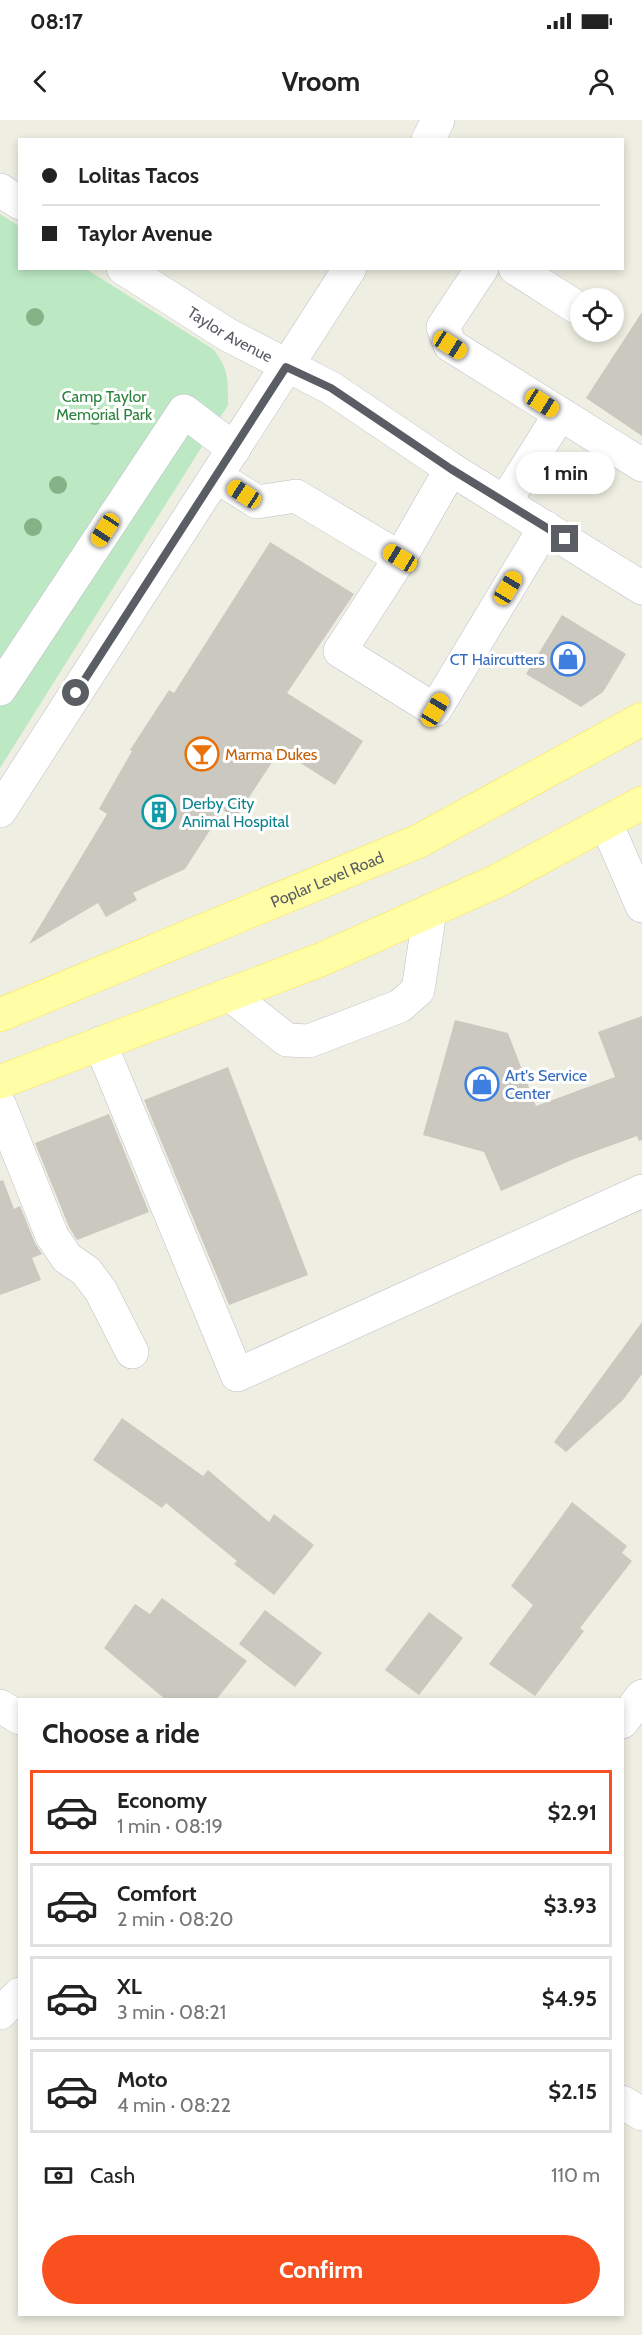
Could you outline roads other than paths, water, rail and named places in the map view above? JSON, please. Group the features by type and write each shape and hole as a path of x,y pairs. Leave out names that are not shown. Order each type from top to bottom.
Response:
{"main road":[{"name":"Poplar Level Road","path":"0,1016 420,841 642,719"},
{"path":"0,1082 320,960 497,881 642,803"}],"street":[{"path":"429,138 438,120"},
{"path":"0,190 18,202"},
{"name":"Taylor Avenue","path":"126,270 228,335 286,367 331,388 451,469 642,588"},
{"path":"0,811 349,270"},
{"path":"481,270 442,327 450,345 642,465"},
{"path":"518,270 570,303"},
{"path":"0,689 184,411 234,449"},
{"path":"505,502 560,414"},
{"path":"451,469 400,558 340,651 435,710 545,527"},
{"path":"216,476 257,502 296,496 400,558"},
{"path":"606,823 642,906"},
{"path":"229,994 286,1040 309,1041 400,1006 418,990 430,911"},
{"path":"100,1043 237,1375 642,1191"},
{"path":"0,1106 52,1236 67,1258 86,1271 101,1291 132,1352"},
{"path":"624,1719 642,1696"},
{"path":"0,1706 18,1717"},
{"path":"0,2013 18,1996"},
{"path":"624,2103 642,2114"}],"place":[{"name":"CT Haircutters","path":"568,659"},
{"name":"Marma Dukes","path":"202,754"},
{"name":"Derby City Animal Hospital","path":"159,812"},
{"name":"Art's Service Center","path":"482,1084"}],"park label":[{"name":"Camp Taylor Memorial Park","path":"104,405"}]}
